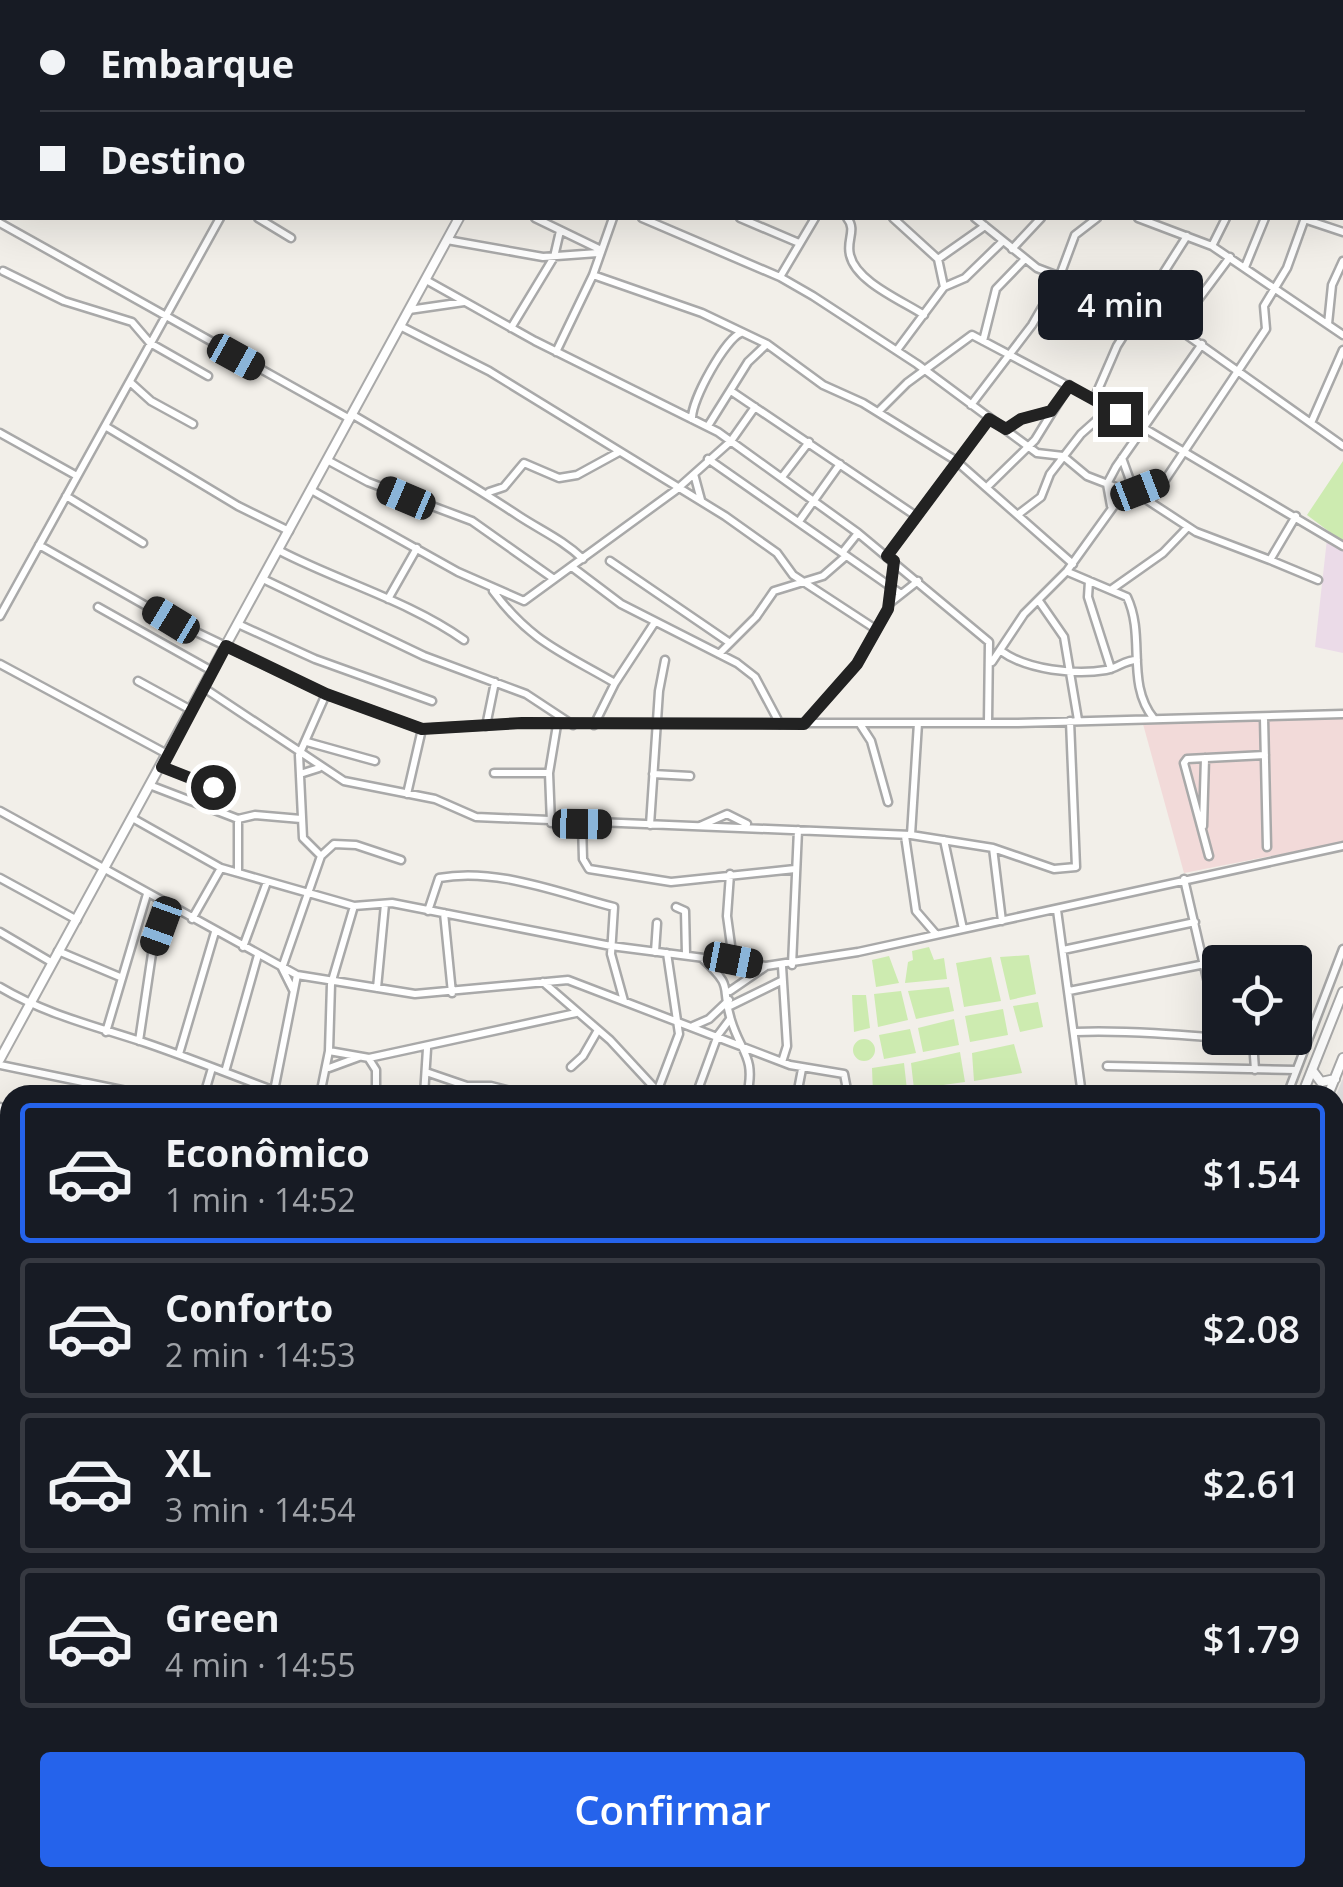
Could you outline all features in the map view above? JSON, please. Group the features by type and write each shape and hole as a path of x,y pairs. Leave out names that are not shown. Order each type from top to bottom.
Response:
{"street":[{"path":"0,616 3,604 219,220"},
{"path":"261,220 291,238"},
{"path":"102,1085 0,1062 51,962 314,492 458,220"},
{"path":"539,220 599,251"},
{"path":"556,352 593,275 612,220"},
{"path":"647,220 780,277 897,350 1042,455 1062,456 1088,476 1138,492 1164,481"},
{"path":"745,220 799,243"},
{"path":"780,277 814,220"},
{"path":"848,220 852,226 850,260 859,272 924,315"},
{"path":"895,220 938,259 944,287"},
{"path":"978,220 1024,260 1177,328 1343,446"},
{"path":"1012,249 1039,220"},
{"path":"971,405 1010,358 1059,278 1075,235 1094,220"},
{"path":"1149,220 1212,246 1343,335"},
{"path":"1212,246 1225,220"},
{"path":"1245,268 1264,220"},
{"path":"1150,501 1266,329 1262,311 1276,290 1304,220"},
{"path":"1310,220 1343,232"},
{"path":"0,223 164,318 488,492 517,515 561,538 584,559"},
{"path":"938,259 985,226"},
{"path":"511,328 554,257 560,231"},
{"path":"1094,399 1140,309 1187,236"},
{"path":"447,240 554,257 599,251"},
{"path":"897,350 944,287 965,278 1003,242"},
{"path":"1177,328 1230,257"},
{"path":"983,341 996,289 1024,260"},
{"path":"1328,324 1332,284 1343,261"},
{"path":"3,270 64,301 132,322 150,344 208,376"},
{"path":"593,275 702,313 767,344 818,382 878,412 955,460 988,486 1020,513 1070,567 1089,581 1122,593 1132,608 1137,683 1155,720"},
{"path":"426,280 556,352 708,426 890,558 989,642 988,722"},
{"path":"409,310 466,302"},
{"path":"400,326 490,371 676,490 702,502 777,553 806,583 874,628"},
{"path":"692,419 692,404 700,388 732,337 743,333"},
{"path":"878,412 907,383 968,336 1094,399 1343,546"},
{"path":"708,426 748,362 767,344"},
{"path":"1111,507 1108,484 1122,457 1202,344"},
{"path":"1017,346 1030,366"},
{"path":"1310,423 1343,350"},
{"path":"130,382 151,402 193,424"},
{"path":"988,486 1027,447 1069,386"},
{"path":"731,391 916,516"},
{"path":"314,492 490,587 524,601 676,490 731,441 755,407"},
{"path":"1020,513 1041,497 1062,456 1110,408"},
{"path":"1006,429 1021,419 1051,411"},
{"path":"890,604 890,558 955,460 989,419"},
{"path":"105,426 238,506 290,531"},
{"path":"0,433 77,476"},
{"path":"1135,439 1154,434"},
{"path":"782,477 809,442"},
{"path":"488,492 504,487 524,463 559,478 577,475 619,452"},
{"path":"1122,457 1138,492 1188,527 1318,580"},
{"path":"708,458 800,521 890,590 901,594"},
{"path":"329,460 378,486 472,520 554,579"},
{"path":"800,521 840,464"},
{"path":"694,473 702,502"},
{"path":"991,663 1024,614 1070,567 1126,489"},
{"path":"66,496 143,542"},
{"path":"1270,560 1296,516"},
{"path":"1111,590 1163,554 1188,527"},
{"path":"719,654 774,590 793,582 806,583 844,555 858,533"},
{"path":"39,545 226,646 326,694 422,729 1343,714"},
{"path":"388,599 417,548"},
{"path":"280,551 344,583 388,599 464,640"},
{"path":"610,561 730,643"},
{"path":"572,567 655,622 755,677 780,724"},
{"path":"889,577 904,571"},
{"path":"264,579 424,656 526,694 574,725"},
{"path":"804,724 819,712 857,664 890,604 918,581"},
{"path":"1089,581 1088,596 1111,669"},
{"path":"490,587 514,621 534,638 615,683"},
{"path":"204,688 260,722 318,768 357,786 435,798 476,816 552,823 699,827 728,814 750,825 944,840 993,848 1040,866 1076,867 1074,721 1064,637 1039,601"},
{"path":"98,607 213,671"},
{"path":"594,726 615,683 655,622"},
{"path":"238,624 314,659 432,701"},
{"path":"1002,651 1018,661 1068,670 1111,669 1136,660"},
{"path":"650,824 665,660"},
{"path":"0,664 168,754"},
{"path":"138,681 192,710"},
{"path":"486,726 495,682"},
{"path":"321,856 304,841 299,755 326,694"},
{"path":"819,712 826,724"},
{"path":"1264,718 1267,847"},
{"path":"918,723 908,836 916,911 936,934"},
{"path":"860,724 872,741 888,802"},
{"path":"552,823 549,773 557,725"},
{"path":"407,794 422,729"},
{"path":"307,742 376,761"},
{"path":"1209,856 1184,763 1265,755"},
{"path":"1203,834 1205,758"},
{"path":"162,767 213,787"},
{"path":"300,774 318,768"},
{"path":"494,774 549,773"},
{"path":"653,774 690,776"},
{"path":"152,786 238,818 301,818"},
{"path":"0,811 297,975 331,984 414,994 568,980 802,1069 844,1074 846,1085"},
{"path":"238,818 238,872"},
{"path":"134,819 221,868 354,906 385,904 428,910 611,946 766,966 782,966 1057,910 1343,846"},
{"path":"582,824 584,867 670,882 796,869"},
{"path":"792,964 798,830"},
{"path":"944,840 963,929"},
{"path":"294,990 282,968 321,856 334,844 354,845 401,860"},
{"path":"993,848 1002,921"},
{"path":"192,919 221,868"},
{"path":"730,874 733,960"},
{"path":"428,910 439,878 464,875 510,880 614,907 611,946 624,1001"},
{"path":"713,875 728,887"},
{"path":"0,878 76,920"},
{"path":"1184,879 1202,951"},
{"path":"243,947 267,882"},
{"path":"106,1032 147,894"},
{"path":"377,988 385,904"},
{"path":"139,1040 153,947 168,906"},
{"path":"324,1085 330,1052 331,984 354,906"},
{"path":"676,908 685,912 686,954"},
{"path":"1057,910 1081,1085"},
{"path":"444,913 452,992"},
{"path":"1063,950 1195,922"},
{"path":"656,952 657,924"},
{"path":"0,932 51,962"},
{"path":"178,1054 215,932"},
{"path":"1291,1085 1343,949"},
{"path":"58,951 120,977"},
{"path":"661,1085 680,1021 667,953"},
{"path":"225,1072 258,955"},
{"path":"701,957 729,999 730,1019 751,1061"},
{"path":"1069,991 1202,965"},
{"path":"679,1034 709,1020 766,966"},
{"path":"782,966 786,1046 782,1062"},
{"path":"275,1085 297,975"},
{"path":"729,999 782,980"},
{"path":"542,981 598,1030 650,1085"},
{"path":"0,987 28,1004 260,1085"},
{"path":"1306,1085 1343,992"},
{"path":"328,1068 386,1052 426,1049 576,1013"},
{"path":"700,1085 718,1036 730,1019"},
{"path":"571,1067 583,1056 598,1030"},
{"path":"1075,1032 1134,1030 1152,1036 1253,1041 1255,1070"},
{"path":"425,1085 426,1049"},
{"path":"330,1052 365,1058 376,1070 376,1085"},
{"path":"748,1085 751,1061 758,1052"},
{"path":"1333,1085 1343,1058"},
{"path":"1107,1066 1296,1070"},
{"path":"207,1085 212,1068"},
{"path":"798,1085 802,1069"},
{"path":"1312,1070 1321,1082 1335,1078"},
{"path":"426,1072 464,1085"}],"shaded area":[{"path":"1327,539 1343,551 1343,653 1315,647"},
{"path":"1343,717 1343,842 1184,873 1143,724"}],"green space":[{"path":"1343,461 1343,542 1307,515"},
{"path":"929,947 934,960 944,958 947,979 905,983 912,951"},
{"path":"1029,955 1036,994 1010,1000 1000,957"},
{"path":"889,956 899,983 876,987 872,960"},
{"path":"991,957 1001,1001 964,1007 956,963"},
{"path":"949,987 954,1011 916,1019 908,991"},
{"path":"901,991 908,1020 878,1027 874,994"},
{"path":"852,995 866,995 870,1028 854,1032"},
{"path":"1038,1002 1043,1027 1020,1032 1013,1006"},
{"path":"1003,1009 1008,1035 970,1042 965,1016"},
{"path":"954,1019 959,1045 923,1052 918,1028"},
{"path":"910,1029 916,1053 884,1059 879,1035"},
{"path":"864,1039 872,1042 872,1058 864,1061 856,1058 853,1050 856,1042"},
{"path":"1014,1044 1022,1073 974,1081 972,1053"},
{"path":"960,1052 965,1082 914,1085 911,1063"},
{"path":"904,1063 906,1085 873,1085 872,1068"}],"route":[{"path":"213,787 162,767 226,646 326,694 422,729 522,723 804,724 819,712 857,664 888,609 894,561 887,556 989,419 1006,429 1021,419 1051,411 1069,386 1120,414"}]}
